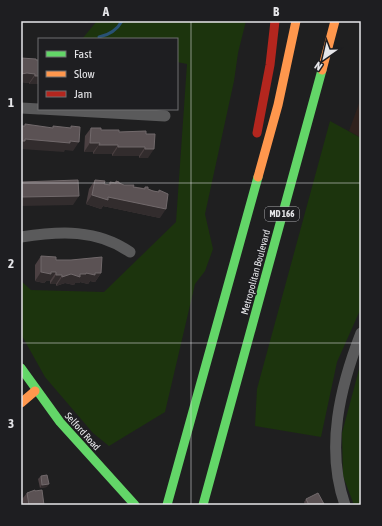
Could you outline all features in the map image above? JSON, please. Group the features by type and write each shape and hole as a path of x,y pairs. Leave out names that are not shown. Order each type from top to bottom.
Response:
{"main road":[{"path":"255,142 270,65 275,21"},
{"name":"MD 166","path":"167,505 278,105 296,21"},
{"name":"Metropolitan Boulevard","path":"203,505 335,21"},
{"path":"206,366 245,189"},
{"name":"Selford Road","path":"21,368 35,392 135,505"},
{"path":"21,403 35,392"},
{"path":"207,505 230,408"}],"street":[{"path":"21,108 38,109"},
{"path":"58,110 166,116"},
{"path":"21,237 62,233 84,234 102,237 117,243 130,252"},
{"path":"345,505 335,464 335,439 342,393 361,333"}],"shaded area":[{"path":"361,98 361,138 349,131"}],"green space":[{"path":"97,21 246,21 205,214 213,249 205,271 195,284 165,412 109,446 93,433 45,377 21,334 21,281 31,290 104,292 176,222 187,64 178,62 178,38 83,38"},
{"path":"330,121 361,138 361,308 337,362 321,437 255,426 257,389"},
{"path":"361,362 361,505 354,505 343,476 342,433"}],"building":[{"path":"21,58 38,60 38,76 27,73 21,74"},
{"path":"25,124 53,128 53,126 71,128 71,126 80,127 79,142 70,141 70,143 25,139 25,141 21,141 21,126 25,126"},
{"path":"91,128 101,128 101,130 119,130 119,132 146,131 146,134 155,134 154,149 145,149 145,147 118,147 118,145 99,145 100,143 90,143"},
{"path":"78,180 79,196 21,197 21,182"},
{"path":"95,180 105,181 104,184 110,185 110,182 116,183 116,181 124,185 134,185 133,187 145,189 145,187 148,187 148,189 159,192 159,190 168,194 166,209 108,197 108,200 92,195"},
{"path":"41,256 56,257 56,260 102,257 101,273 95,273 95,275 86,273 80,274 80,277 71,274 62,277 62,275 56,275 56,272 51,272 51,274 41,272"},
{"path":"47,475 49,484 42,485 41,476"},
{"path":"35,490 42,490 44,505 29,505 27,493"},
{"path":"318,493 324,504 309,505 306,499"}],"waterway":[{"path":"99,37 112,32 122,21"}],"traffic: fast":[{"path":"203,505 322,70"},
{"path":"167,505 258,177"},
{"path":"21,368 60,422 135,505"}],"traffic: slow":[{"path":"258,177 278,105 296,21"},
{"path":"322,70 335,21"},
{"path":"21,403 35,391"}],"traffic: jam":[{"path":"257,133 270,65 275,21"}]}
